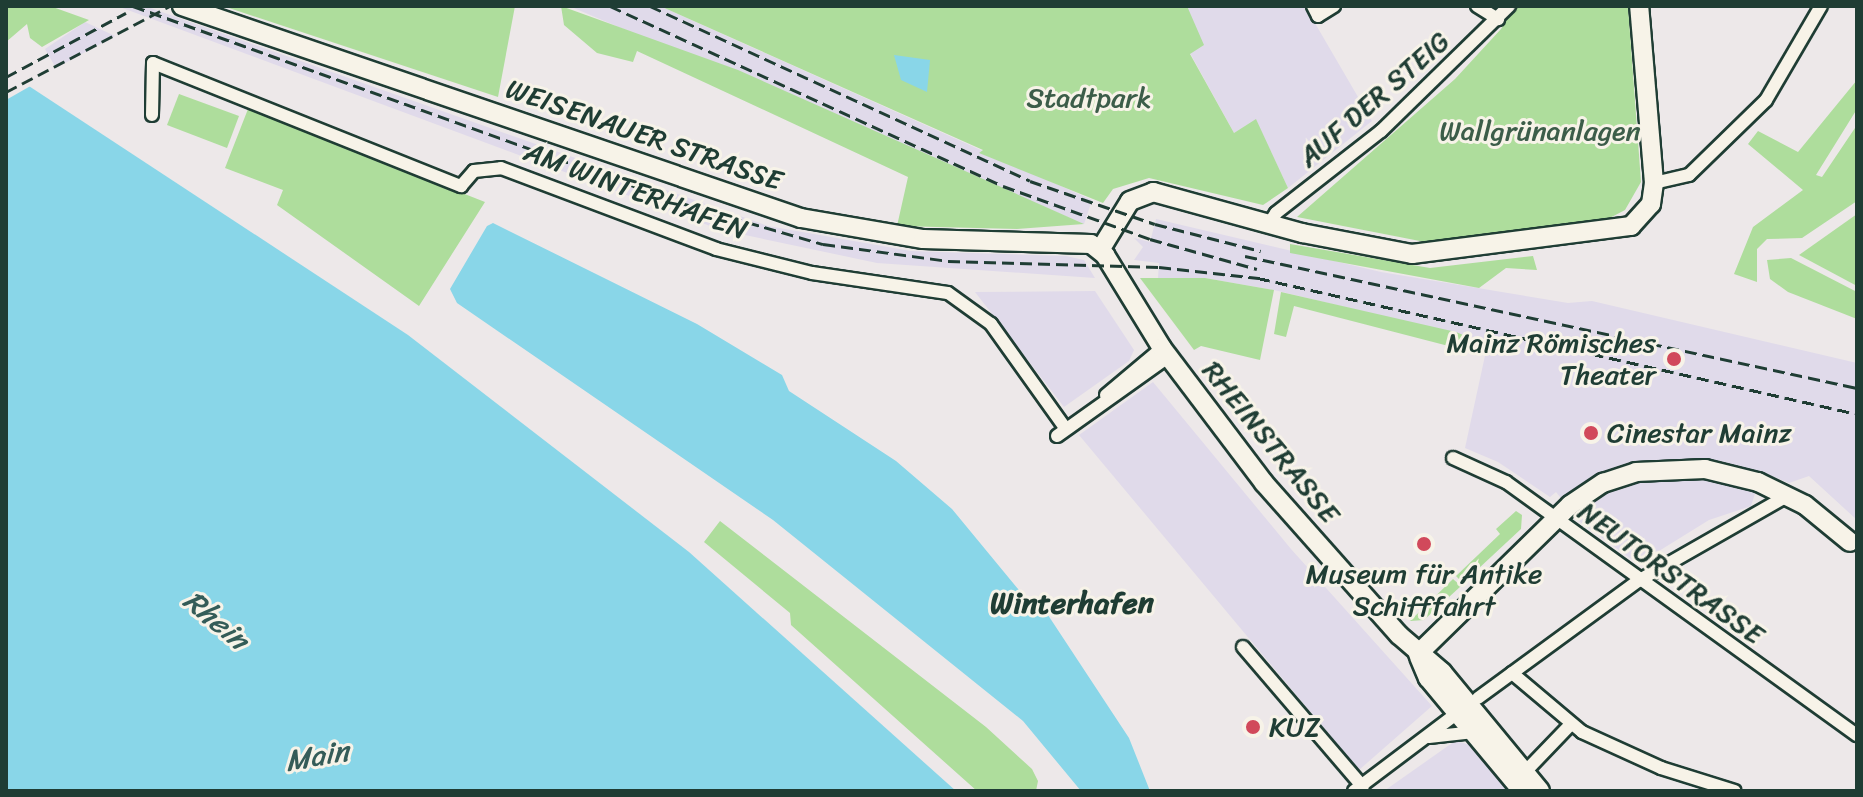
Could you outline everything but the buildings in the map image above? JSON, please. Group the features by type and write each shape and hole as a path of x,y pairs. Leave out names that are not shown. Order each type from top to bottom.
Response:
{"main road":[{"name":"WEISENAUER STRASSE","path":"182,6 801,218 877,234 962,241 1076,241 1100,250"},
{"path":"1100,250 1123,209 1146,193 1163,193 1268,225 1412,254 1472,250 1626,228 1647,211 1654,183 1639,6"},
{"name":"RHEINSTRASSE","path":"1100,250 1165,352 1264,483 1418,654 1468,704 1524,782"},
{"path":"1418,654 1555,519 1603,483 1661,469 1783,498 1853,544"},
{"name":"RHEINSTRASSE","path":"1468,704 1476,732 1524,782 1540,791"}],"street":[{"path":"1313,6 1318,16 1334,6"},
{"path":"1477,6 1498,19"},
{"name":"AUF DER STEIG","path":"1268,225 1381,131 1509,6"},
{"path":"1654,183 1689,175 1758,109 1821,6"},
{"name":"AM WINTERHAFEN","path":"152,115 153,63 461,186 474,171 501,168 716,249 812,273 948,293 991,324 1062,432 1165,352"},
{"name":"NEUTORSTRASSE","path":"1453,458 1492,473 1638,581 1857,735"},
{"path":"1243,647 1359,789 1468,704 1638,581 1783,498"},
{"path":"1512,673 1570,725 1661,768 1709,787 1735,791"},
{"path":"1524,782 1570,725"},
{"path":"1422,739 1438,733 1476,732"}],"shaded area":[{"path":"117,6 145,6 768,226 911,251 1066,256 1084,260 1095,278 877,263 721,230"},
{"path":"569,6 660,6 1092,200 1084,224"},
{"path":"1187,6 1305,6 1372,121 1288,188 1256,120 1234,133 1190,53"},
{"path":"85,22 115,36 56,68 45,49"},
{"path":"1156,219 1381,272 1568,303 1592,301 1857,363 1857,520 1809,476 1789,483 1762,472 1751,506 1709,520 1638,564 1579,521 1556,492 1550,497 1498,462 1465,448 1486,351 1482,340 1274,290 1205,278 1158,278 1159,263 1134,260 1143,247 1134,238 1150,242"},
{"path":"1095,291 1134,350 1129,361 1064,407 975,292"},
{"path":"1153,382 1291,549 1432,706 1359,770 1079,435"},
{"path":"1455,741 1475,746 1511,791 1384,791"}],"green space":[{"path":"6,6 50,6 89,20 42,47 30,38 27,24 6,42"},
{"path":"223,6 515,6 498,97"},
{"path":"561,6 738,70 1084,224 1017,229 897,226 908,177 637,51 633,62 597,53 564,25"},
{"name":"Stadtpark","path":"660,6 1187,6 1204,45 1190,54 1234,133 1256,119 1288,188 1263,205 1149,178 1113,189 1103,203 979,153 983,150"},
{"name":"Wallgrünanlagen","path":"1514,6 1628,6 1641,182 1625,210 1604,221 1425,242 1297,217 1455,79 1501,29"},
{"path":"1857,80 1857,109 1816,175 1822,177 1857,125 1857,201 1802,238 1767,239 1757,249 1757,282 1734,274 1753,227 1803,190 1748,144 1758,131 1798,152"},
{"path":"179,94 239,116 227,148 167,125"},
{"path":"248,109 485,202 419,306 277,205 283,190 225,168"},
{"path":"1857,214 1857,286 1799,255"},
{"path":"1290,244 1430,268 1533,256 1537,270 1506,268 1479,288 1290,253"},
{"path":"1791,258 1857,292 1857,319 1788,292 1770,279 1767,260"},
{"path":"1140,278 1205,278 1274,290 1260,360 1201,346 1194,350"},
{"path":"1281,292 1468,337 1464,350 1294,306 1286,337 1274,334"},
{"path":"1516,511 1522,515 1521,529 1463,583 1456,576 1500,534 1496,529"},
{"path":"720,521 986,727 1032,769 1038,781 1036,791 977,791 791,625 790,613 704,542"},
{"path":"1453,579 1461,586 1424,620 1410,621"}],"water":[{"path":"894,55 930,60 927,92 901,80"},
{"path":"6,71 408,335 689,552 956,791 6,791"},
{"path":"493,223 697,324 782,375 789,391 896,461 952,509 1037,612 1046,612 1129,738 1150,791 1081,791 1023,721 773,520 457,303 450,289 487,226"}],"pier":[{"path":"10,69 34,84 6,100 6,71"}],"railway":[{"path":"133,6 678,202 823,244 948,261 1159,267 1258,278 1857,414"},
{"path":"6,92 170,6"},
{"path":"610,6 1003,186 1150,239 1257,269"},
{"path":"650,6 1030,181 1155,224 1261,251"},
{"path":"6,77 126,13"},
{"path":"1245,256 1857,388"}],"place":[{"name":"Mainz Römisches Theater","path":"1674,359"},
{"name":"Cinestar Mainz","path":"1591,433"},
{"name":"Museum für Antike Schifffahrt","path":"1424,544"},
{"name":"KUZ","path":"1253,727"}],"district":[{"name":"Winterhafen","path":"1072,603"}],"water label":[{"name":"Rhein","path":"216,620"},
{"name":"Main","path":"317,756"}]}
